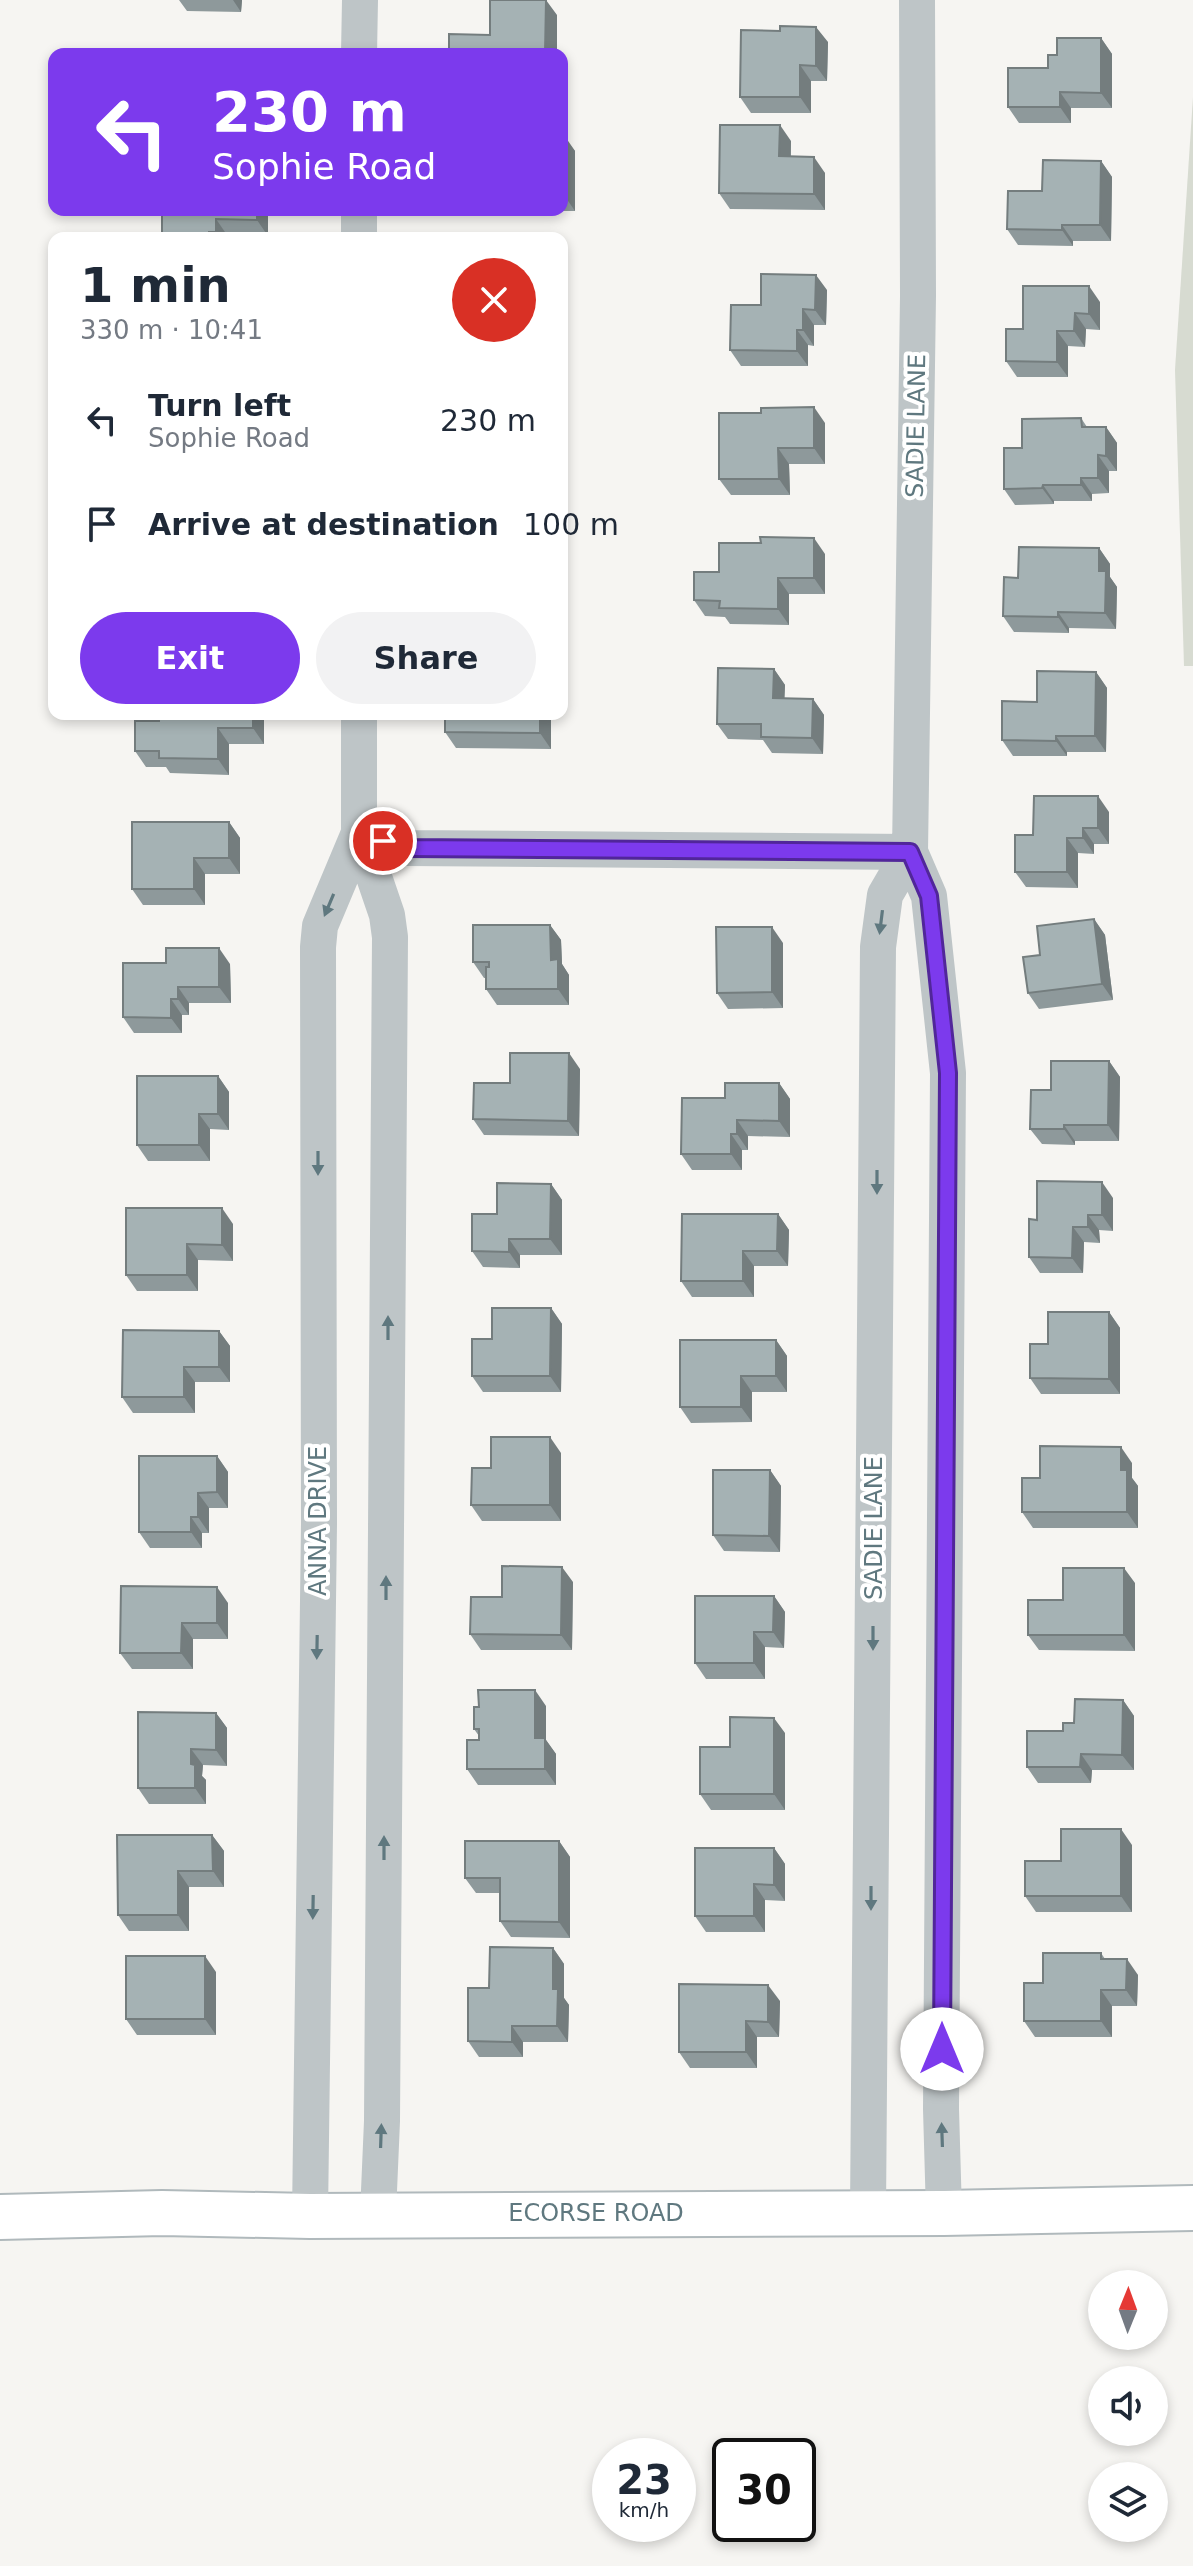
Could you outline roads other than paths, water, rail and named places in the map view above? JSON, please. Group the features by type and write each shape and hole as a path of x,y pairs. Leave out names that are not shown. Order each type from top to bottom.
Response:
{"main road":[{"name":"ECORSE ROAD","path":"0,2217 162,2213 310,2216 944,2213 1193,2208"}],"street":[{"path":"359,48 360,0"},
{"name":"SADIE LANE","path":"917,0 918,296 910,852 929,896 948,1073 941,2094 944,2213"},
{"name":"ANNA DRIVE","path":"359,720 359,833 387,915 390,937 382,2121 378,2214"},
{"path":"359,833 407,848 910,852"},
{"name":"ANNA DRIVE","path":"310,2216 319,1524 318,947 320,926 359,833"},
{"name":"SADIE LANE","path":"868,2212 878,947 885,895 910,852"}]}
